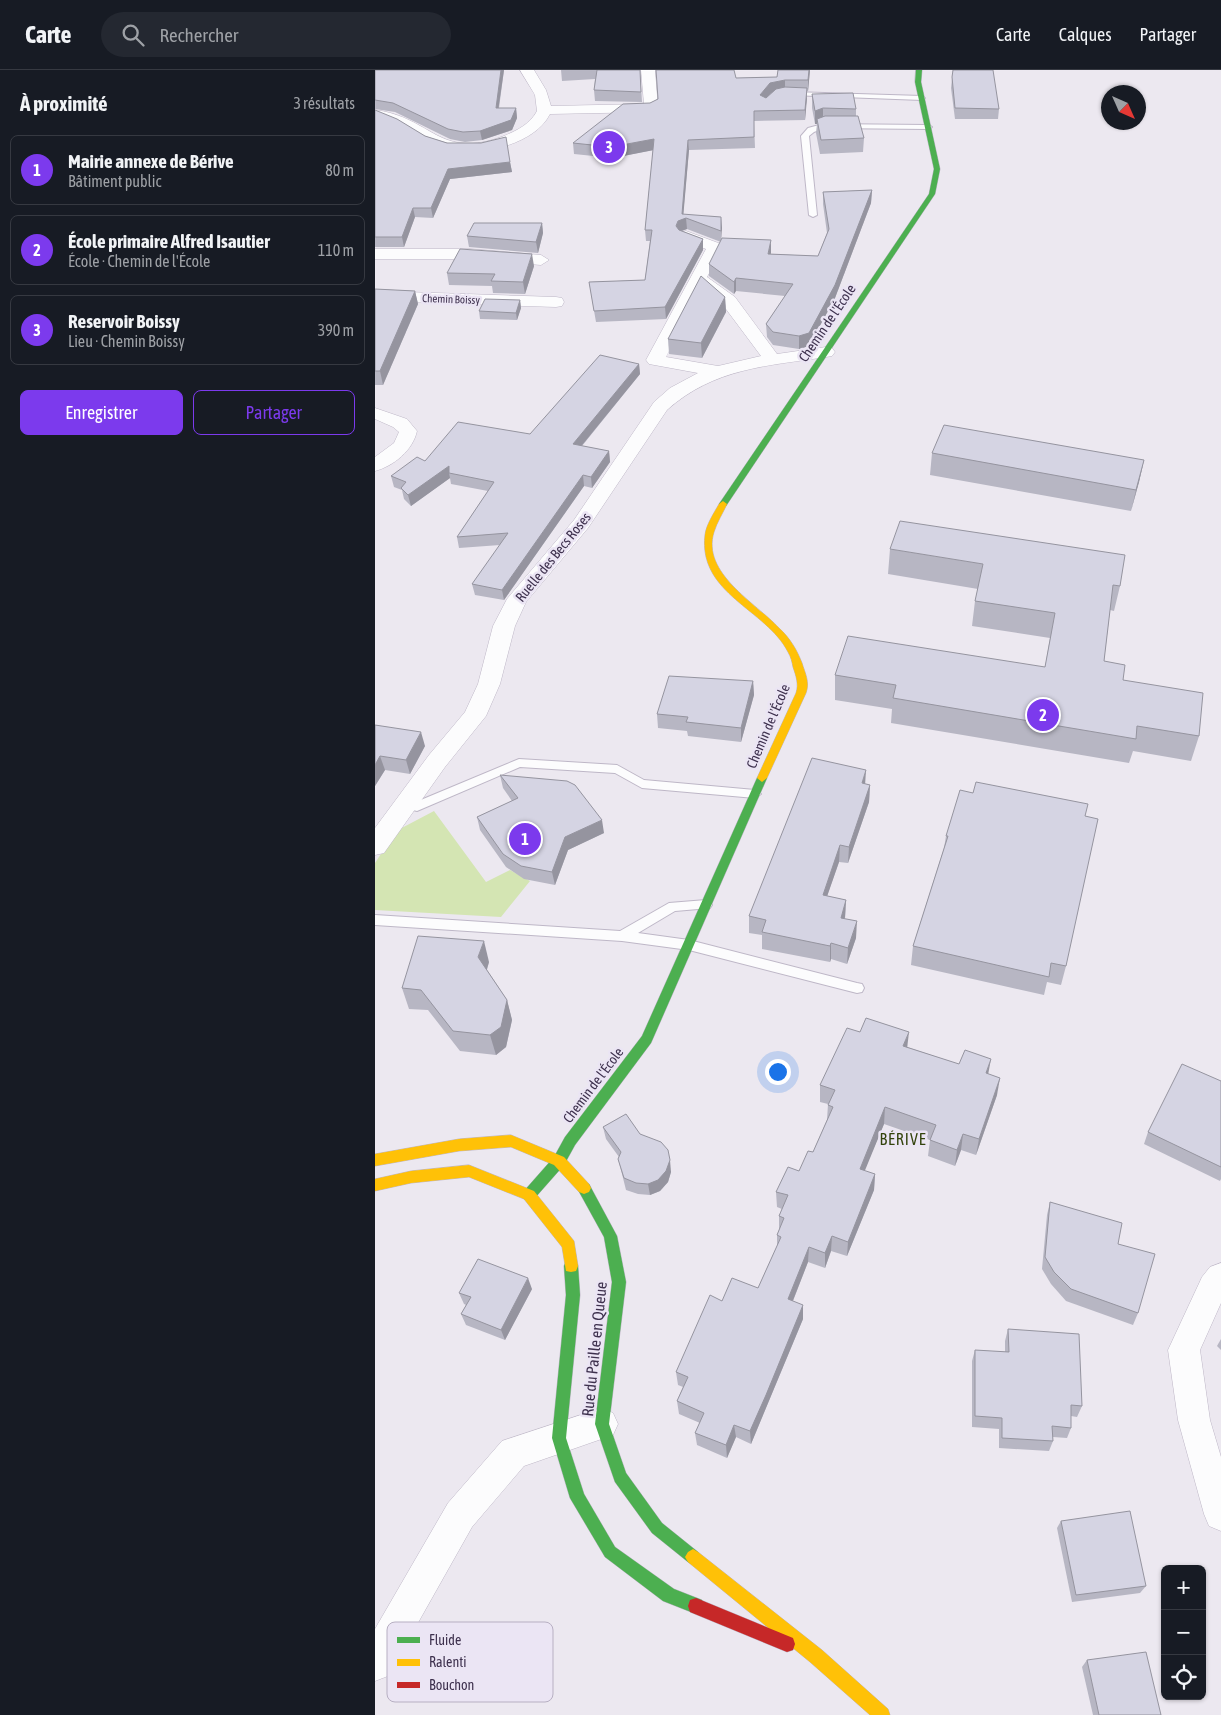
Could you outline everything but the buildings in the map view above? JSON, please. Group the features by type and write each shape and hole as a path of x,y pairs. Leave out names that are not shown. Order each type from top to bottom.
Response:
{"street":[{"path":"375,114 399,117 427,138 449,147 469,149 488,147 527,130 542,116 545,110 543,101 527,70"},
{"path":"545,110 651,108 648,70"},
{"name":"Chemin de l'École","path":"529,1195 559,1161 581,1126 647,1039 803,686 798,663 785,641 717,577 707,555 708,536 713,518 932,194 937,170 922,98 919,70"},
{"name":"Ruelle des Becs Roses","path":"686,236 715,247 655,360 717,371"},
{"path":"375,254 470,254 541,260"},
{"path":"699,279 729,300 773,360"},
{"name":"Chemin Boissy","path":"375,296 556,302"},
{"name":"Ruelle des Becs Roses","path":"375,846 405,804 475,716 489,684 504,626 517,599 581,524 660,406 673,392 717,371 826,352"},
{"path":"375,413 401,423 408,431 407,440 399,449 375,465"},
{"name":"Rue du Paille en Queue","path":"375,1160 459,1145 511,1141 559,1161 588,1192 610,1236 619,1282 602,1424 620,1477 657,1528 816,1656 882,1715"},
{"name":"Rue du Paille en Queue","path":"375,1185 411,1177 469,1171 529,1195 569,1245 573,1295 559,1438 578,1498 610,1552 669,1595 816,1656"},
{"path":"1221,1277 1213,1288 1184,1350 1195,1420 1221,1514"},
{"path":"399,1622 460,1515 514,1452 602,1424"},
{"path":"375,1663 387,1642"}],"lane":[{"path":"785,94 922,98"},
{"path":"813,215 805,136 811,130 823,126 928,126"},
{"path":"405,804 417,807 519,764 617,769 642,784 755,794"},
{"path":"622,936 673,906 707,906"},
{"path":"375,920 622,936 689,945 857,988"}],"green space":[{"path":"434,811 486,882 510,870 530,881 501,917 375,910 375,863 396,831"}],"traffic: fast":[{"path":"723,504 932,194 937,169 918,82 919,70"},
{"path":"529,1195 559,1161 570,1141 647,1039 762,778"},
{"path":"584,1188 610,1236 619,1282 602,1424 620,1477 657,1528 693,1557"},
{"path":"571,1266 573,1295 559,1438 578,1498 610,1552 669,1595 696,1606"}],"traffic: slow":[{"path":"723,504 709,533 709,557 719,578 777,631 793,651 803,682 801,693 762,778"},
{"path":"375,1160 459,1145 511,1141 559,1161 584,1188"},
{"path":"375,1185 411,1177 469,1171 529,1195 569,1245 571,1266"},
{"path":"693,1557 816,1656 882,1715"}],"traffic: jam":[{"path":"696,1606 787,1644"}],"place":[{"name":"Reservoir Boissy","path":"609,147"},
{"name":"École primaire Alfred Isautier","path":"1043,715"},
{"name":"Mairie annexe de Bérive","path":"525,839"}],"district":[{"name":"BÉRIVE","path":"903,1139"}]}
